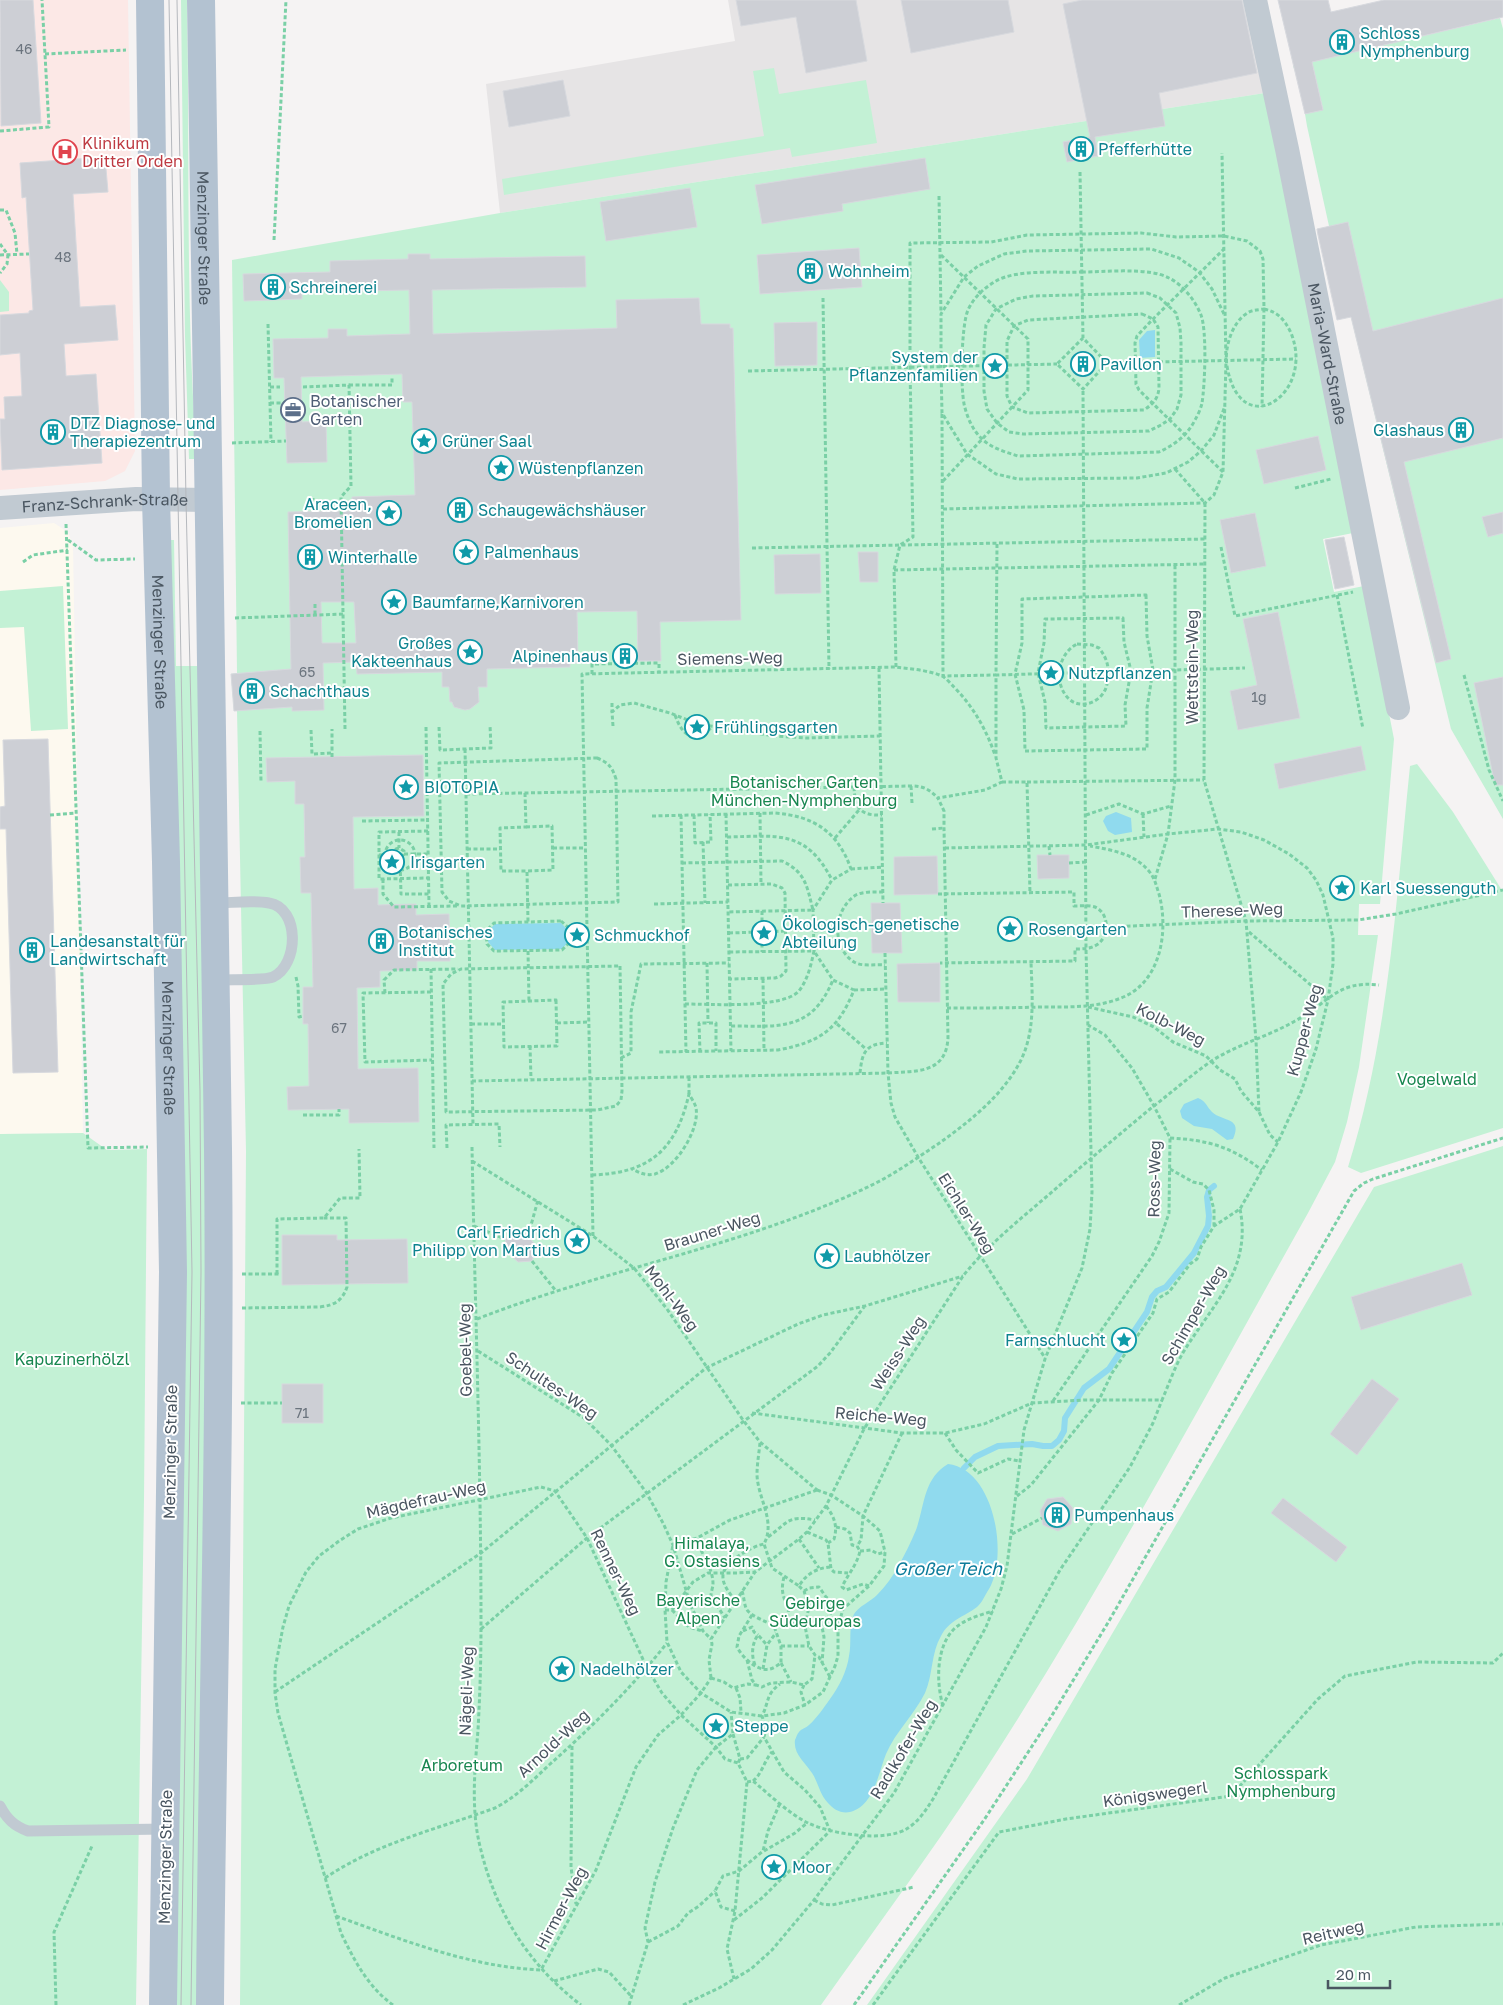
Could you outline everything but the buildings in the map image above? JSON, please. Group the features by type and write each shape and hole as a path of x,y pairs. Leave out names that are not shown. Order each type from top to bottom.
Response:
{"main road":[{"name":"Menzinger Straße","path":"150,0 156,500 166,872 173,1272 164,2005"},
{"name":"Menzinger Straße","path":"201,0 204,326 209,500 218,1152 218,1403 210,2005"}],"street":[{"name":"Maria-Ward-Straße","path":"1255,0 1287,149 1398,708"},
{"name":"Franz-Schrank-Straße","path":"0,508 64,503 209,500"}],"lane":[{"path":"215,903 270,902 279,907 291,926 292,949 282,971 272,978 216,980"},
{"path":"0,1806 6,1818 17,1827 28,1831 166,1829"}],"path":[{"path":"0,131 49,127 42,0"},
{"path":"274,240 286,0"},
{"path":"44,54 133,49"},
{"path":"943,509 1205,503 1214,495 1220,484 1223,472 1226,361 1227,346 1237,322 1245,314 1254,310 1274,311 1288,327 1296,359 1295,371 1287,391 1272,404 1262,407 1253,406 1238,396 1232,386 1226,361 1222,153"},
{"path":"1080,172 1083,338 1107,363"},
{"path":"939,196 943,481 943,676 975,713 989,737 1002,782"},
{"path":"0,210 6,210 15,233 17,254"},
{"path":"896,667 894,570 900,545 913,537 910,243 990,242 1027,235 1141,233 1176,237 1224,236 1246,241 1260,251 1263,259 1262,407"},
{"path":"0,244 8,255 7,264 0,273"},
{"path":"941,314 964,277 978,266 1004,254 1028,251 1151,249 1179,258 1199,272 1212,288 1224,314"},
{"path":"1223,472 1139,390 1136,384 1135,343 1137,336 1153,318 1224,249"},
{"path":"0,255 30,254"},
{"path":"941,255 1028,339 1029,365 1028,390 943,481"},
{"path":"1082,272 1154,272 1170,278 1183,288 1193,300 1202,316 1204,361 1202,404 1195,421 1175,445 1159,452 1084,456 1018,456 997,449 982,439 972,425 964,406 962,366 964,326 968,310 980,292 1009,275 1082,272"},
{"path":"1147,293 1160,298 1176,313 1180,328 1181,362 1181,395 1177,409 1170,419 1161,426 1149,431 1023,434 1009,432 996,423 987,409 984,366 986,325 996,309 1016,299 1082,294 1147,293"},
{"path":"823,298 829,669"},
{"path":"1142,314 1153,318 1158,327 1158,395 1153,404 1144,410 1028,413 1012,408 1007,396 1007,341 1014,326 1028,320 1142,314"},
{"path":"268,324 271,442"},
{"path":"748,371 1057,364 1083,338"},
{"path":"1057,364 1083,389 1107,363 1296,359"},
{"path":"303,387 392,384 392,377"},
{"path":"346,729 341,497 351,486 349,385"},
{"path":"270,388 280,387"},
{"name":"Radlkofer-Weg","path":"683,2005 751,1969 772,1950 814,1900 894,1793 986,1628 1007,1566 1024,1430 1045,1358 1082,1268 1087,1249 1091,1202 1086,949 1083,389"},
{"path":"270,403 285,403"},
{"path":"942,413 967,454 996,474 1018,479 1137,478 1166,473 1188,462 1201,451 1214,435 1225,406"},
{"path":"229,443 286,441"},
{"path":"1174,469 1205,503"},
{"path":"1295,488 1351,475"},
{"path":"313,498 313,508"},
{"path":"64,503 68,539 88,1148 154,1147"},
{"name":"Wettstein-Weg","path":"1205,503 1204,780 1248,931 1259,1112"},
{"path":"68,539 96,560 141,559"},
{"path":"752,548 1205,539"},
{"path":"996,758 997,543"},
{"path":"1221,547 1235,616 1374,587"},
{"path":"23,562 33,555 68,550"},
{"path":"947,1008 1088,1006 1120,998 1131,993 1143,983 1157,961 1163,924 1155,879 1168,834 1175,780 1175,564"},
{"path":"894,570 1205,564"},
{"path":"1146,595 1147,636 1153,670 1147,708 1146,749 1025,752 1024,710 1016,674 1022,643 1022,599 1085,597 1146,595"},
{"path":"1338,595 1363,729"},
{"path":"315,604 315,615"},
{"path":"226,618 344,614"},
{"path":"1123,618 1124,642 1131,671 1125,705 1126,726 1046,728 1045,702 1038,673 1044,643 1045,619 1084,619 1123,618"},
{"path":"1077,644 1085,644 1100,648 1105,654 1109,672 1106,691 1100,699 1092,703 1069,700 1064,692 1060,673 1064,655 1070,648 1077,644"},
{"path":"592,674 592,664 659,663 659,672"},
{"name":"Siemens-Weg","path":"584,758 582,674 896,667 943,676 1245,668"},
{"path":"879,668 883,903"},
{"path":"1464,676 1489,770 1503,801"},
{"path":"612,703 612,726"},
{"path":"612,712 620,705 634,703 698,724 791,738 880,736"},
{"path":"675,715 682,731 688,735 701,736 712,727"},
{"path":"439,727 440,750 466,749 491,748 490,725"},
{"path":"426,727 430,906"},
{"path":"312,730 312,754 332,755 332,730"},
{"path":"260,731 261,782"},
{"path":"466,749 473,1125"},
{"path":"584,758 593,1236"},
{"path":"383,879 384,894 394,907 468,906 587,902 618,902 616,779 612,768 606,761 597,758 584,758 439,762 442,892 449,901 461,906"},
{"path":"938,798 985,790 1002,782 1204,780"},
{"path":"1027,782 1030,893"},
{"path":"911,786 912,803"},
{"path":"466,794 922,786 938,798 944,811 945,848 948,1047 944,1056 933,1067 922,1071 860,1074 472,1081"},
{"path":"854,787 855,800 859,810 871,816 882,815"},
{"path":"525,793 526,827"},
{"path":"1086,815 1119,804 1143,814 1171,806"},
{"path":"834,838 859,810"},
{"path":"50,815 76,813"},
{"path":"760,813 761,884"},
{"path":"694,815 695,842 711,842 710,814"},
{"path":"726,814 731,1051"},
{"path":"652,816 793,814 807,819 834,838 847,856 851,869"},
{"path":"1143,814 1144,837"},
{"path":"680,815 686,1052"},
{"path":"362,821 427,820"},
{"path":"552,826 553,848 553,870 501,872 500,828 552,826"},
{"path":"932,829 944,828"},
{"name":"Kupper-Weg","path":"1086,845 1218,829 1241,832 1264,840 1289,854 1306,868 1316,880 1324,896 1333,938 1333,964 1328,1000 1316,1049 1301,1092 1278,1142 1240,1209"},
{"path":"428,831 379,832 379,879 429,878"},
{"path":"399,832 399,848 402,849 404,854"},
{"path":"727,837 760,836 787,838 804,845 817,855 832,880"},
{"path":"399,840 410,844 415,854 411,866 400,870 389,866 384,855 390,843 399,840"},
{"path":"703,842 705,902"},
{"path":"945,848 1086,845 1130,856 1140,863 1155,879"},
{"path":"1049,846 1050,855"},
{"path":"379,855 394,854 399,848"},
{"path":"468,849 500,848"},
{"path":"553,848 586,848"},
{"path":"394,854 395,857 400,859"},
{"path":"404,854 428,854"},
{"path":"404,854 400,859 401,894 429,894"},
{"path":"682,863 782,861 792,865 805,880 813,910 814,931 814,951 806,980 792,997 780,1001 685,1004"},
{"path":"1069,863 1086,862"},
{"path":"813,910 832,880 851,869 883,867"},
{"path":"526,871 528,922"},
{"path":"728,885 776,884 782,888 785,893 787,951 786,971 780,976 775,978 730,979"},
{"name":"Therese-Weg","path":"1107,927 1246,921 1358,920 1396,914 1503,890"},
{"path":"883,892 867,892 854,896 844,907 839,918 838,930 839,943 842,949 856,963 885,965"},
{"path":"938,894 1074,892 1074,906 1094,907 1101,911 1107,927 1103,940 1096,945 1086,949 1075,949 1075,961 940,963"},
{"path":"654,904 728,902"},
{"path":"728,912 813,910"},
{"path":"762,911 762,952"},
{"path":"561,921 570,929 570,942 562,950 528,951 494,951 487,944 486,931 494,922 561,921"},
{"path":"814,931 838,930"},
{"path":"729,933 786,931"},
{"path":"1248,931 1328,1000"},
{"path":"607,934 623,934"},
{"path":"528,951 530,1001"},
{"path":"729,952 814,951"},
{"path":"814,951 833,980 854,990 886,989"},
{"name":"Eichler-Weg","path":"885,953 888,1073 891,1103 896,1117 918,1157 979,1256 1045,1358"},
{"path":"288,960 294,970 298,986 299,1017 303,1016"},
{"path":"622,1058 630,1053 631,1012 641,964 729,962"},
{"name":"Brauner-Weg","path":"477,1319 556,1290 742,1236 826,1206 875,1183 918,1157 961,1128 998,1092 1020,1062 1029,1040 1033,1008 1031,962"},
{"path":"707,963 708,1023"},
{"path":"384,993 384,980 394,970 620,966 622,1078 621,1100 616,1106 607,1109 591,1110 446,1112 444,984 451,974 462,969"},
{"path":"430,969 434,1148"},
{"path":"763,978 764,1050"},
{"path":"731,1026 790,1024 805,1017 819,1007 833,980"},
{"name":"Weiss-Weg","path":"711,1639 755,1572 807,1532 826,1506 864,1429 963,1276 979,1256 1090,1158 1183,1082 1213,1061 1295,1021 1347,986 1359,984 1379,985"},
{"path":"658,1052 764,1050 788,1048 813,1041 837,1024 847,1008 854,990"},
{"path":"431,992 363,993 365,1062 432,1060"},
{"path":"556,1000 557,1046 504,1047 503,1002 530,1001 556,1000"},
{"name":"Kolb-Weg","path":"1088,1006 1133,1016 1144,1021 1173,1042 1197,1051 1213,1061 1220,1070 1235,1079 1241,1091 1259,1112"},
{"path":"556,1023 589,1022"},
{"path":"700,1052 699,1023 716,1023 716,1051"},
{"path":"471,1024 503,1024"},
{"path":"837,1024 866,1049"},
{"name":"Ross-Weg","path":"1052,1401 1152,1256 1166,1226 1168,1213 1170,1138 1132,1068 1105,1035 1088,1024"},
{"path":"860,1074 861,1060 866,1049 877,1044 887,1043"},
{"path":"530,1046 531,1079"},
{"path":"592,1175 619,1173 632,1169 648,1162 671,1141 684,1114 689,1094 689,1077"},
{"path":"632,1169 648,1175 660,1172 686,1146 696,1118 696,1107 689,1094"},
{"path":"303,1116 339,1114 339,1109"},
{"path":"1259,1112 1270,1135 1278,1142"},
{"path":"447,1148 446,1125 499,1124 500,1146"},
{"path":"1170,1138 1197,1140 1219,1146 1240,1154 1262,1170"},
{"path":"854,2005 984,1820 1051,1717 1109,1621 1354,1191 1373,1179 1503,1138"},
{"name":"Goebel-Weg","path":"472,1147 481,1553"},
{"path":"324,1218 340,1198 360,1198 359,1149"},
{"name":"Mohl-Weg","path":"472,1161 538,1200 593,1236 634,1268 667,1309 706,1368 760,1442 817,1490"},
{"path":"1017,1496 1031,1485 1099,1400 1112,1373 1153,1313 1157,1299 1169,1292 1190,1264 1197,1259 1214,1226 1214,1210 1209,1190 1203,1184 1193,1182 1170,1169"},
{"path":"528,1236 538,1200"},
{"path":"1214,1226 1240,1209"},
{"name":"Schimper-Weg","path":"753,1781 807,1823 830,1831 862,1835 884,1835 906,1830 916,1823 925,1812 1060,1570 1130,1468 1153,1423 1183,1352 1228,1287 1239,1259 1243,1239 1240,1209"},
{"path":"238,1274 279,1274 277,1219 346,1218 347,1287 343,1298 332,1305 320,1307 238,1308"},
{"path":"474,1226 505,1239"},
{"path":"532,1261 556,1290"},
{"path":"275,1693 481,1553 706,1368 798,1324 963,1276"},
{"path":"481,1629 587,1538 646,1492 818,1366 865,1306"},
{"name":"Schultes-Weg","path":"478,1351 584,1418 611,1445 646,1492 673,1545 690,1604 703,1631"},
{"path":"1099,1400 1162,1400"},
{"name":"Reiche-Weg","path":"752,1414 902,1433 946,1432 984,1424 1032,1403 1099,1400"},
{"path":"238,1403 282,1403"},
{"path":"946,1432 950,1441 964,1460 978,1472 1008,1459 1019,1461"},
{"path":"857,1546 861,1540 863,1516 902,1433"},
{"path":"760,1442 757,1474 769,1525 764,1544 772,1568 804,1591 809,1607 805,1626 809,1646 830,1677"},
{"name":"Mägdefrau-Weg","path":"325,1878 286,1747 275,1693 275,1669 289,1606 306,1572 319,1556 339,1540 358,1529 374,1523 541,1487 555,1491"},
{"path":"817,1490 831,1494 863,1516 880,1531 885,1552 884,1566 869,1586 843,1609 838,1627 838,1656 823,1692 811,1702 784,1712 762,1716 731,1712 701,1692 681,1672 667,1642 666,1582 673,1545 697,1538 730,1520 817,1490"},
{"name":"Renner-Weg","path":"555,1491 587,1538 647,1668 662,1693 681,1715 716,1747 725,1758 739,1761"},
{"path":"826,1506 834,1518 836,1527 834,1539 828,1543"},
{"path":"767,1538 792,1518 798,1517 815,1520"},
{"path":"1012,1534 1042,1518"},
{"path":"836,1527 850,1533 850,1542 852,1545 857,1546 860,1551 855,1566 848,1573 842,1587 843,1589 863,1584 869,1586"},
{"path":"807,1532 826,1540 828,1543 830,1567 834,1572 848,1573"},
{"path":"697,1538 698,1547 712,1573 711,1596 725,1618"},
{"path":"799,1539 819,1568"},
{"path":"735,1601 724,1584 723,1573 726,1567 756,1545 764,1544"},
{"path":"860,1551 871,1550 878,1554 885,1552"},
{"name":"Nägeli-Weg","path":"481,1553 481,1669 475,1815 479,1841 492,1889 515,1933 541,1970 582,2005"},
{"path":"799,1586 804,1579 819,1568 830,1567"},
{"path":"672,1610 693,1582 708,1572 755,1572"},
{"path":"784,1578 781,1588 789,1607 787,1620"},
{"path":"804,1591 809,1588 819,1587 822,1593 843,1609"},
{"path":"742,1590 747,1610 752,1615 760,1617 774,1626 781,1646 781,1663 786,1677 791,1682"},
{"path":"789,1607 797,1605"},
{"path":"805,1626 816,1619 825,1622 836,1605"},
{"path":"665,1610 672,1610 689,1628 703,1631 711,1639 709,1660 711,1678 724,1682 733,1688 748,1684 762,1687 771,1683 791,1682 804,1685"},
{"path":"944,1706 939,1685 939,1671 945,1642 954,1629 966,1621 993,1611"},
{"path":"752,1615 742,1631 737,1647 740,1654 763,1669 771,1669 781,1663"},
{"path":"774,1626 781,1620 787,1620 805,1626"},
{"path":"821,1622 824,1637 822,1663"},
{"path":"742,1631 752,1628 767,1645"},
{"path":"763,1669 767,1645 777,1633"},
{"path":"755,1665 752,1658 754,1640 758,1635"},
{"name":"Arnold-Weg","path":"325,1878 355,1860 384,1846 475,1815 512,1799 572,1745 647,1668 667,1642"},
{"path":"781,1646 809,1646"},
{"name":"Königswegerl","path":"873,2005 905,1958 999,1832 1066,1819 1231,1796 1318,1699 1345,1676 1417,1662 1493,1663 1503,1653"},
{"path":"805,1705 801,1692 804,1685 812,1679 815,1655"},
{"path":"747,1659 752,1680 756,1686"},
{"name":"Hirmer-Weg","path":"336,1916 489,1965 541,1970 596,1870 636,1767 658,1735 681,1715 711,1678"},
{"path":"739,1761 747,1758 764,1737 766,1729 762,1716 771,1690 780,1684"},
{"path":"736,1688 740,1698 741,1712"},
{"path":"731,1712 733,1734 739,1761 747,1782 734,1920 727,1949 734,1979"},
{"path":"629,2005 648,1942 645,1928 655,1882 673,1828 698,1770 716,1747 733,1734"},
{"path":"734,1920 762,1898 830,1831 820,1807 805,1790 784,1772 764,1737"},
{"path":"572,1745 572,1867 576,1906"},
{"path":"747,1782 753,1781 756,1778 766,1758 772,1752"},
{"path":"763,1851 768,1831 780,1803"},
{"path":"648,1942 678,1926 688,1913 700,1906 715,1891 723,1876 739,1870 763,1851 807,1823"},
{"path":"56,2005 54,1932 99,1830"},
{"path":"325,1878 336,1916 349,1949 362,1971 376,1989 393,2005"},
{"path":"814,1900 822,1904 832,1905 914,1887"},
{"path":"715,1891 721,1907 735,1911"},
{"name":"Reitweg","path":"1178,2005 1225,1978 1321,1945 1416,1927 1503,1924"},
{"path":"553,1981 598,1969 609,1972 631,1996"}],"shaded area":[{"name":"Klinikum Dritter Orden","path":"0,0 128,0 135,451 125,471 105,481 0,490"},
{"path":"728,0 1246,0 1265,93 500,213 486,84 735,41"},
{"path":"54,523 68,532 73,546 83,1133 0,1134 0,528"}],"green space":[{"path":"181,0 187,0 189,287 197,459 189,459 185,336"},
{"path":"1500,18 1503,29 1503,819 1451,729 1329,226 1307,126 1305,114 1323,109 1313,67 1295,71 1293,66"},
{"path":"774,68 779,94 866,80 877,143 792,157 790,148 504,195 502,179 764,136 753,71"},
{"name":"Botanischer Garten München-Nymphenburg","path":"1265,93 1353,533 1323,539 1334,592 1364,586 1394,739 1380,904 1359,904 1358,935 1378,935 1359,1067 1347,1122 1335,1162 1308,1213 1150,1497 1026,1706 943,1833 821,2005 240,2005 246,1151 237,711 234,711 231,674 237,673 232,260 500,213"},
{"path":"0,280 9,292 9,311 0,312"},
{"path":"168,540 174,540 176,666 200,666 209,1170 199,2005 174,2005"},
{"path":"63,586 68,729 31,731 24,627 0,628 0,591"},
{"name":"Vogelwald","path":"1417,764 1453,812 1503,892 1503,1128 1361,1173 1348,1167 1362,1118 1382,1018 1395,917 1410,766"},
{"name":"Kapuzinerhölzl","path":"83,1133 107,1150 147,1149 144,1500 136,2005 0,2005 0,1134"},
{"name":"Schlosspark Nymphenburg","path":"1503,1146 1503,2005 867,2005 1027,1779 1374,1187"}],"water":[{"path":"1155,330 1155,357 1140,358 1139,340 1147,331"},
{"path":"1116,812 1131,818 1132,832 1115,835 1108,831 1103,821 1106,816"},
{"path":"561,923 568,930 569,941 562,949 495,950 488,942 488,931 495,924"},
{"path":"1198,1098 1205,1102 1216,1115 1234,1123 1235,1132 1233,1139 1227,1140 1212,1129 1194,1126 1182,1118 1180,1111 1184,1104"},
{"name":"Großer Teich","path":"948,1464 964,1469 977,1481 986,1497 993,1516 997,1536 998,1556 995,1574 989,1589 979,1605 952,1622 941,1636 935,1650 925,1693 890,1746 870,1796 858,1809 850,1812 840,1812 825,1800 812,1773 796,1750 795,1740 800,1731 818,1716 839,1684 848,1662 851,1624 854,1614 877,1595 894,1573 916,1530 929,1485 940,1470"}],"waterway":[{"path":"964,1468 975,1457 998,1446 1032,1444 1052,1446 1059,1440 1064,1431 1065,1418 1084,1388 1109,1369 1147,1312 1152,1297 1157,1291 1166,1287 1194,1253 1208,1226 1207,1197 1209,1190 1214,1186"}],"tram line":[{"path":"169,0 192,1272 181,2005"},
{"path":"177,0 186,500 200,1091 201,1272 191,2005"}],"place":[{"name":"Schloss Nymphenburg","path":"1342,42"},
{"name":"Pfefferhütte","path":"1081,149"},
{"name":"Klinikum Dritter Orden","path":"65,152"},
{"name":"Wohnheim","path":"810,271"},
{"name":"Schreinerei","path":"273,287"},
{"name":"Pavillon","path":"1083,364"},
{"name":"System der Pflanzenfamilien","path":"995,366"},
{"name":"Botanischer Garten","path":"293,410"},
{"name":"Glashaus","path":"1461,430"},
{"name":"DTZ Diagnose- und Therapiezentrum","path":"53,432"},
{"name":"Grüner Saal","path":"424,441"},
{"name":"Wüstenpflanzen","path":"501,468"},
{"name":"Schaugewächshäuser","path":"460,510"},
{"name":"Araceen, Bromelien","path":"389,513"},
{"name":"Palmenhaus","path":"466,552"},
{"name":"Winterhalle","path":"310,557"},
{"name":"Baumfarne,Karnivoren","path":"394,602"},
{"name":"Großes Kakteenhaus","path":"470,652"},
{"name":"Alpinenhaus","path":"625,656"},
{"name":"Nutzpflanzen","path":"1051,673"},
{"name":"Schachthaus","path":"252,691"},
{"name":"Frühlingsgarten","path":"697,727"},
{"name":"BIOTOPIA","path":"406,787"},
{"name":"Irisgarten","path":"392,862"},
{"name":"Karl Suessenguth","path":"1342,888"},
{"name":"Rosengarten","path":"1010,929"},
{"name":"Ökologisch-genetische Abteilung","path":"764,933"},
{"name":"Schmuckhof","path":"577,935"},
{"name":"Botanisches Institut","path":"381,941"},
{"name":"Landesanstalt für Landwirtschaft","path":"32,950"},
{"name":"Carl Friedrich Philipp von Martius","path":"577,1241"},
{"name":"Laubhölzer","path":"827,1256"},
{"name":"Farnschlucht","path":"1124,1340"},
{"name":"Pumpenhaus","path":"1057,1515"},
{"name":"Nadelhölzer","path":"562,1669"},
{"name":"Steppe","path":"716,1726"},
{"name":"Moor","path":"774,1867"}],"park label":[{"name":"Himalaya, G. Ostasiens","path":"712,1552"},
{"name":"Bayerische Alpen","path":"698,1609"},
{"name":"Gebirge Südeuropas","path":"815,1612"},
{"name":"Arboretum","path":"462,1765"}]}
